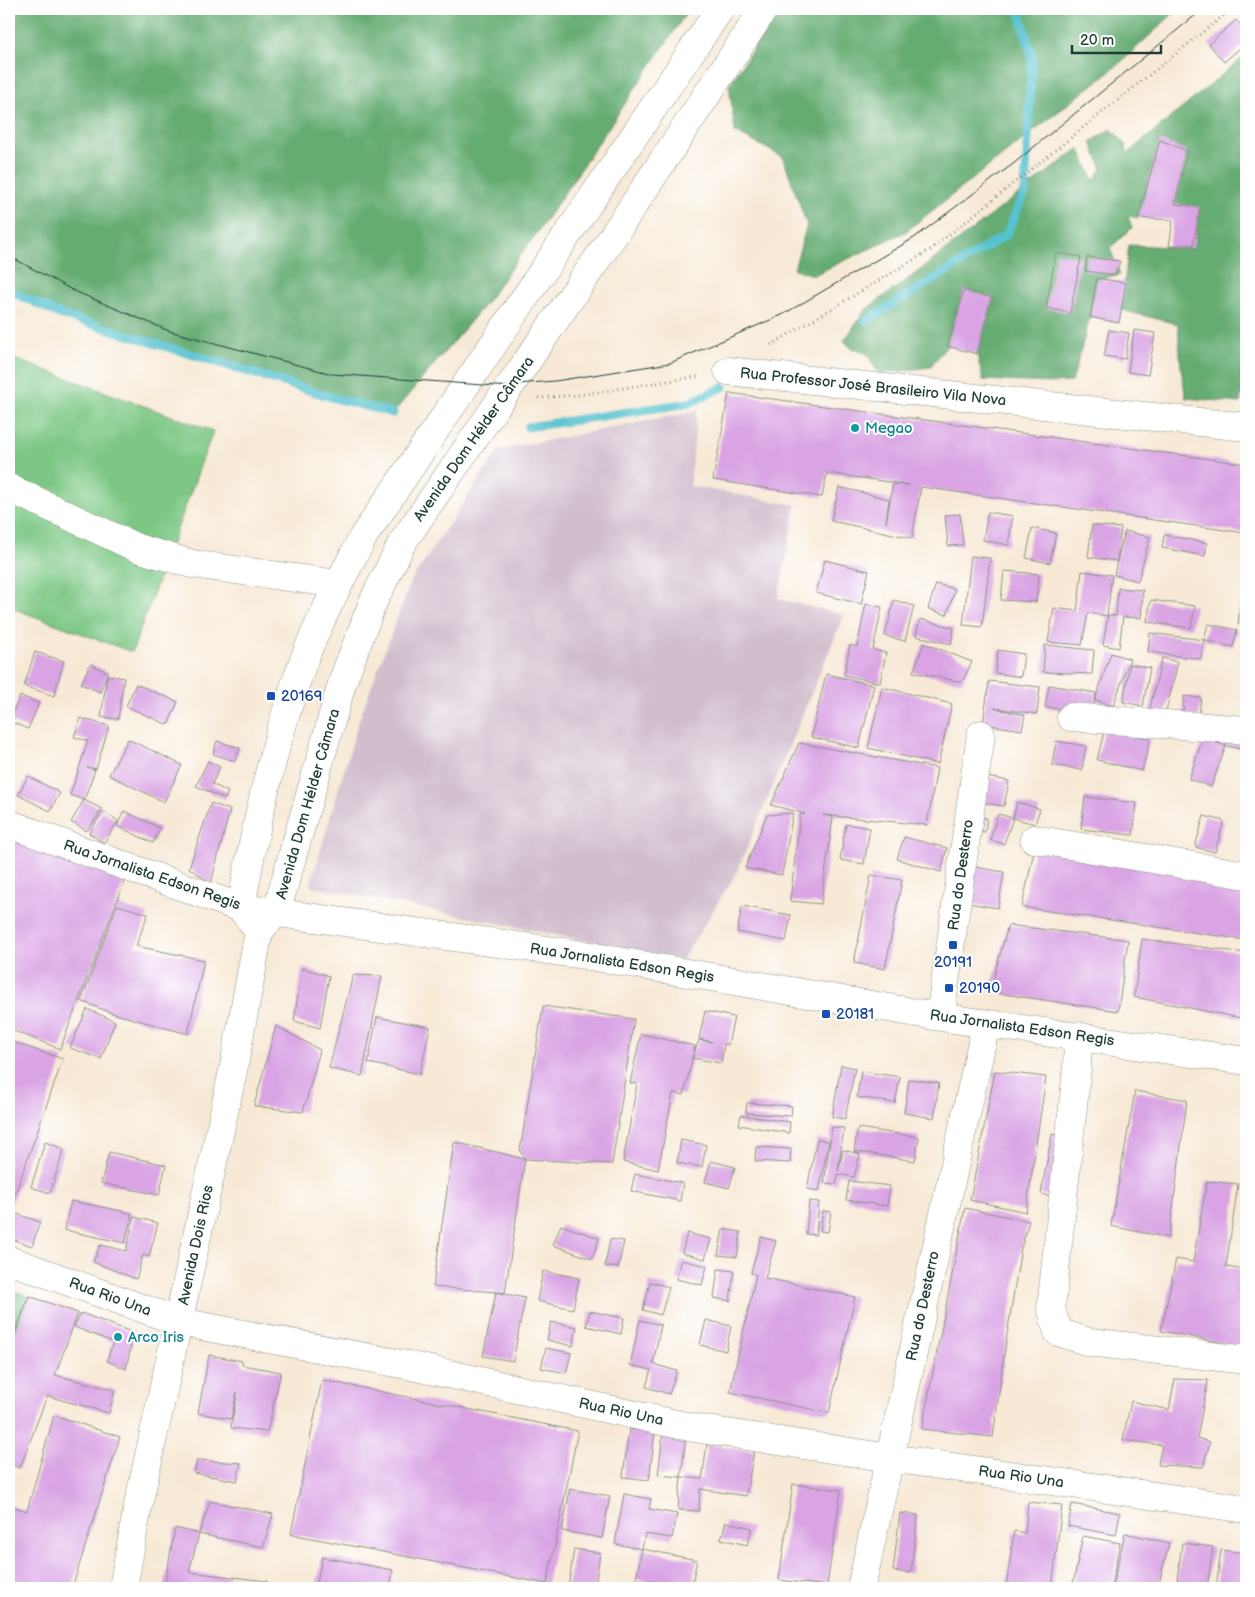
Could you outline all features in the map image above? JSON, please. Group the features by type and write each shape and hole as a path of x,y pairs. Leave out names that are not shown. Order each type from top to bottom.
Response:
{"street":[{"path":"268,922 241,908 251,856 286,711 306,655 339,584 364,537 720,9"},
{"name":"Avenida Dom Hélder Câmara","path":"268,922 343,680 373,602 402,543 607,245 764,9"},
{"name":"Rua Professor José Brasileiro Vila Nova","path":"728,371 1246,427"},
{"path":"9,488 137,548 192,564 339,584"},
{"path":"1071,717 1246,730"},
{"name":"Rua do Desterro","path":"940,1017 981,734"},
{"name":"Rua Jornalista Edson Regis","path":"9,824 241,908"},
{"path":"1034,839 1246,875"},
{"name":"Rua Jornalista Edson Regis","path":"268,922 584,955 940,1017 1246,1060"},
{"name":"Avenida Dois Rios","path":"123,1588 138,1506 180,1322 233,1071 268,922"},
{"name":"Rua do Desterro","path":"861,1588 986,1024"},
{"path":"1078,1036 1077,1069 1051,1308 1058,1332 1089,1342 1246,1360"},
{"name":"Rua Rio Una","path":"9,1260 180,1322 406,1365 694,1428 1246,1509"}],"path":[{"path":"770,346 930,250 1232,9"},
{"name":"Rua Professor José Brasileiro Vila Nova","path":"500,401 579,395 728,371"}],"shaded area":[{"path":"1246,361 1246,404 1240,403"},
{"path":"697,411 690,486 796,505 778,599 844,615 736,874 682,960 310,886 359,720 411,581 499,450"}],"green space":[{"path":"9,9 689,9 544,223 482,308 393,413 338,399 59,314 9,290"},
{"path":"780,9 1177,10 1119,64 905,232 814,275 794,269 807,225 783,157 735,132 729,85"},
{"path":"1246,55 1246,361 1240,403 1186,398 1181,368 1178,324 1121,310 1129,245 1193,248 1200,208 1175,204 1187,151 1160,141 1138,218 1128,216 1132,228 1110,248 1120,275 1097,279 1090,317 1072,382 983,380 977,354 993,299 964,290 947,346 930,367 879,374 867,353 852,349 844,341 866,309 903,283 1079,148 1094,181 1102,169 1091,142 1111,129 1126,144 1127,154"},
{"path":"9,357 213,431 132,652 9,607"},
{"path":"9,1289 29,1296 9,1350"}],"building":[{"path":"1246,11 1246,21 1241,15"},
{"path":"1236,20 1246,32 1246,43 1224,62 1209,44"},
{"path":"1160,140 1187,151 1175,204 1200,207 1193,248 1169,247 1173,220 1138,218"},
{"path":"1056,253 1081,257 1070,313 1046,308"},
{"path":"1087,257 1120,261 1115,275 1085,271"},
{"path":"1097,278 1126,283 1119,323 1090,317"},
{"path":"964,290 993,298 977,354 947,346"},
{"path":"1109,330 1129,333 1125,359 1104,356"},
{"path":"1134,330 1155,333 1148,375 1128,372"},
{"name":"Megao","path":"729,393 1246,464 1246,533 921,487 912,538 831,521 839,487 889,499 886,523 893,484 909,485 827,473 822,497 713,480"},
{"path":"988,512 1013,516 1008,545 983,540"},
{"path":"960,514 963,545 948,546 945,515"},
{"path":"1092,525 1121,528 1117,561 1088,557"},
{"path":"1032,528 1056,533 1050,563 1026,558"},
{"path":"1125,531 1150,537 1138,581 1114,575"},
{"path":"1164,535 1207,543 1205,556 1162,548"},
{"path":"971,556 990,558 982,627 963,625"},
{"path":"825,560 869,571 861,604 816,593"},
{"path":"1004,571 1039,574 1036,602 1001,600"},
{"path":"1082,571 1112,575 1107,616 1088,613 1082,645 1048,642 1054,608 1077,611"},
{"path":"936,584 955,589 947,615 928,609"},
{"path":"1118,588 1143,590 1141,618 1123,617 1119,648 1103,645 1108,615 1116,616"},
{"path":"1241,599 1246,599 1246,625 1238,624"},
{"path":"894,600 914,606 905,641 885,636"},
{"path":"1151,600 1195,606 1191,628 1147,622"},
{"path":"866,604 882,607 873,650 886,653 880,683 844,675 850,645 857,647"},
{"path":"920,619 954,628 951,644 916,636"},
{"path":"1208,624 1237,630 1233,647 1204,640"},
{"path":"1150,633 1204,640 1201,659 1148,652"},
{"path":"924,643 972,662 962,682 913,672"},
{"path":"1045,645 1094,650 1092,674 1043,672"},
{"path":"998,650 1024,654 1021,677 995,673"},
{"path":"35,652 64,661 54,696 24,686"},
{"path":"1111,653 1130,659 1113,706 1095,700"},
{"path":"1162,658 1178,662 1165,715 1149,712"},
{"path":"90,664 108,672 100,692 81,684"},
{"path":"1130,664 1150,668 1143,706 1123,702"},
{"path":"826,674 874,685 859,748 811,737"},
{"path":"107,675 124,678 118,719 101,717"},
{"path":"989,681 1040,687 1037,714 994,708 1025,715 1022,730 983,724"},
{"path":"136,684 178,702 168,725 126,706"},
{"path":"1049,685 1096,693 1092,714 1045,707"},
{"path":"882,687 952,704 938,764 868,748"},
{"path":"20,696 39,703 28,729 9,721"},
{"path":"1184,696 1201,698 1199,716 1183,715"},
{"path":"80,718 109,726 96,769 87,767 95,770 84,800 70,795 88,741 74,737"},
{"path":"1105,728 1150,739 1142,771 1097,760"},
{"path":"1228,734 1246,737 1246,750 1226,746"},
{"path":"1203,738 1226,746 1211,787 1189,779"},
{"path":"128,739 182,765 164,802 109,775"},
{"path":"217,741 240,748 235,761 213,754"},
{"path":"1056,741 1086,746 1082,770 1052,765"},
{"path":"799,743 937,768 927,825 823,815 833,817 821,904 790,901 800,815 805,814 771,805"},
{"path":"208,761 220,767 212,784 228,792 225,799 196,786"},
{"path":"9,774 14,776 9,790"},
{"path":"28,776 60,793 50,811 18,795"},
{"path":"981,776 1009,781 1004,806 977,802"},
{"path":"1085,797 1137,803 1133,835 1081,829"},
{"path":"84,800 102,809 87,831 71,822"},
{"path":"1017,802 1040,809 1035,824 1013,818"},
{"path":"211,803 230,810 211,883 189,868"},
{"path":"103,811 118,821 104,843 89,833"},
{"path":"124,811 160,828 153,843 117,826"},
{"path":"793,813 782,875 745,868 767,815"},
{"path":"998,814 1013,818 1004,844 990,840"},
{"path":"976,816 987,818 985,832 973,830"},
{"path":"1204,816 1224,821 1215,852 1195,847"},
{"path":"846,824 870,828 864,864 840,860"},
{"path":"9,837 126,877 60,1049 9,1029"},
{"path":"904,837 947,848 941,872 897,859"},
{"path":"1035,846 1246,884 1246,940 1022,907"},
{"path":"974,867 1004,872 998,908 968,903"},
{"path":"871,875 902,880 885,969 854,963"},
{"path":"117,905 148,914 136,946 204,960 188,1034 112,1013 81,1001"},
{"path":"742,906 791,915 786,941 737,932"},
{"path":"1008,925 1128,940 1118,1011 990,992"},
{"path":"1142,939 1246,953 1246,1019 1134,997"},
{"path":"302,968 329,976 320,1028 294,1021"},
{"path":"353,975 382,976 362,1076 329,1068"},
{"path":"543,1006 634,1019 612,1164 525,1159 520,1151"},
{"path":"87,1009 115,1021 101,1059 70,1048"},
{"path":"705,1011 734,1017 728,1045 724,1044 721,1063 692,1058 699,1040 712,1042 699,1039"},
{"path":"377,1017 430,1027 420,1074 368,1063"},
{"path":"276,1026 320,1050 303,1112 254,1106"},
{"path":"641,1034 695,1046 684,1095 673,1093 658,1170 623,1162 637,1084 630,1083"},
{"path":"9,1041 63,1059 9,1211"},
{"path":"841,1065 855,1068 845,1119 832,1117"},
{"path":"861,1071 900,1077 895,1103 857,1097"},
{"path":"995,1071 1046,1077 1026,1212 970,1200"},
{"path":"909,1079 939,1083 934,1118 904,1113"},
{"path":"1135,1091 1187,1100 1169,1238 1111,1226"},
{"path":"747,1103 792,1106 791,1116 746,1113"},
{"path":"741,1115 790,1122 789,1133 739,1125"},
{"path":"832,1127 844,1128 838,1171 843,1150 860,1154 854,1177 838,1174 836,1184 824,1183"},
{"path":"858,1128 919,1137 915,1161 854,1151"},
{"path":"1052,1134 1065,1136 1054,1197 1041,1194"},
{"path":"817,1139 829,1141 819,1191 807,1189"},
{"path":"681,1140 706,1145 702,1167 677,1163"},
{"path":"45,1142 64,1149 50,1193 31,1187"},
{"path":"454,1142 525,1159 505,1293 433,1287"},
{"path":"756,1147 791,1149 790,1163 755,1161"},
{"path":"109,1152 166,1165 159,1195 101,1183"},
{"path":"711,1161 735,1167 729,1188 705,1182"},
{"path":"635,1174 683,1183 680,1201 631,1191"},
{"path":"849,1181 890,1186 887,1206 846,1200"},
{"path":"1207,1181 1238,1184 1226,1267 1246,1270 1246,1347 1161,1331 1176,1259 1193,1262"},
{"path":"71,1201 132,1213 125,1243 64,1230"},
{"path":"809,1201 819,1202 816,1235 806,1234"},
{"path":"965,1208 1029,1221 1021,1248 993,1437 922,1429"},
{"path":"9,1211 40,1222 32,1246 9,1238"},
{"path":"823,1211 831,1212 828,1232 820,1231"},
{"path":"134,1217 158,1223 149,1257 143,1255 136,1279 93,1262 100,1245 126,1251"},
{"path":"561,1225 599,1238 592,1259 553,1245"},
{"path":"723,1229 741,1232 737,1257 718,1255"},
{"path":"687,1233 711,1239 705,1259 682,1253"},
{"path":"761,1237 776,1241 765,1278 855,1297 829,1413 730,1392 756,1275 751,1273"},
{"path":"610,1239 624,1241 618,1268 605,1266"},
{"path":"681,1260 707,1266 702,1285 676,1279"},
{"path":"718,1269 734,1271 730,1301 714,1298"},
{"path":"543,1271 579,1278 573,1309 537,1301"},
{"path":"650,1282 669,1287 661,1315 643,1310"},
{"path":"496,1292 525,1298 513,1361 483,1356"},
{"path":"29,1296 78,1313 55,1375 115,1390 109,1413 47,1396 20,1468 9,1464 9,1350"},
{"path":"590,1311 624,1318 621,1334 586,1326"},
{"name":"Arco Iris","path":"81,1313 134,1333 126,1369 107,1361 113,1342 74,1327"},
{"path":"640,1320 661,1325 653,1364 677,1371 669,1394 646,1387 651,1370 630,1365"},
{"path":"706,1320 731,1326 726,1351 700,1345"},
{"path":"551,1322 577,1327 573,1346 547,1340"},
{"path":"546,1348 571,1353 566,1373 541,1368"},
{"path":"209,1355 242,1361 242,1365 281,1372 267,1432 231,1428 237,1392 231,1419 198,1413"},
{"path":"1175,1379 1208,1380 1197,1438 1210,1442 1203,1467 1158,1465 1162,1445 1123,1440 1131,1401 1169,1410"},
{"path":"322,1380 578,1431 547,1584 291,1534"},
{"path":"54,1415 120,1437 72,1588 9,1588 9,1505 27,1511"},
{"path":"629,1429 655,1432 649,1480 623,1477"},
{"path":"663,1434 686,1437 681,1477 658,1475"},
{"path":"707,1444 754,1451 746,1496 700,1489 699,1511 678,1510 681,1477 702,1479"},
{"path":"197,1460 241,1463 237,1481 194,1473"},
{"path":"793,1484 841,1490 827,1586 779,1580"},
{"path":"570,1489 610,1496 602,1538 562,1531"},
{"path":"624,1494 651,1499 649,1509 677,1514 672,1538 645,1534 642,1549 615,1544"},
{"path":"210,1501 273,1514 263,1547 199,1534"},
{"path":"1028,1502 1062,1505 1052,1588 1006,1588 1014,1531 1025,1533"},
{"path":"1072,1504 1120,1513 1116,1535 1068,1526"},
{"path":"900,1513 918,1515 911,1573 893,1571"},
{"path":"726,1522 752,1528 747,1545 721,1539"},
{"path":"175,1528 199,1534 189,1572 267,1581 266,1588 164,1588"},
{"path":"1125,1533 1169,1543 1158,1588 1112,1588"},
{"path":"1083,1536 1120,1543 1111,1588 1072,1588"},
{"path":"1182,1543 1213,1547 1207,1588 1176,1588"},
{"path":"574,1549 600,1553 595,1588 568,1588"},
{"path":"642,1549 697,1560 691,1588 636,1579"},
{"path":"1221,1550 1246,1553 1246,1588 1216,1588"},
{"path":"322,1557 393,1570 390,1588 316,1588"},
{"path":"636,1584 657,1587 657,1588 636,1588"}],"waterway":[{"path":"866,321 1006,235 1025,192 1032,57 1019,9"},
{"path":"9,290 59,314 338,399 393,413"},
{"path":"528,427 689,403 723,387"}],"tram line":[{"path":"9,256 72,290 169,331 332,374 510,387 517,384 555,381 670,363 782,315 914,238 1013,164 1203,9"}],"place":[{"name":"Megao","path":"855,428"},
{"name":"20169","path":"271,696"},
{"name":"20191","path":"953,945"},
{"name":"20190","path":"949,988"},
{"name":"20181","path":"826,1014"},
{"name":"Arco Iris","path":"118,1337"}]}
